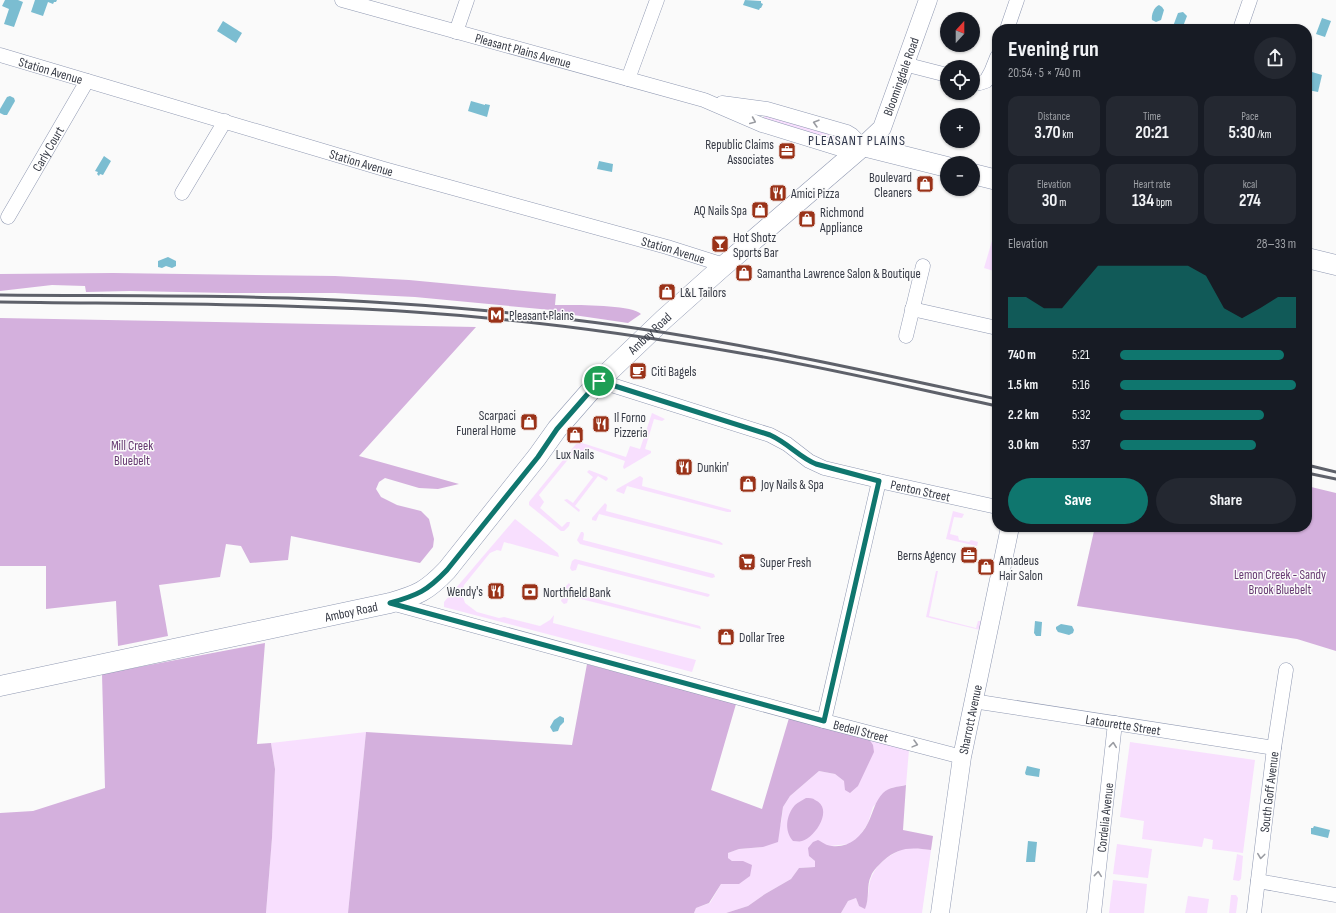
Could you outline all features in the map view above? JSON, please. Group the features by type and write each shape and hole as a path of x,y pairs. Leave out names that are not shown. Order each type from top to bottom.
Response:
{"main road":[{"path":"863,146 940,165"},
{"name":"Amboy Road","path":"0,686 390,603 421,593 435,583 447,570 538,457 557,429 599,381 724,265 863,146"},
{"path":"980,176 992,179"},
{"path":"1312,259 1336,265"}],"street":[{"name":"Pleasant Plains Avenue","path":"342,0 704,100 762,125 837,148 863,146"},
{"path":"456,32 467,0"},
{"path":"628,79 657,0"},
{"name":"Bloomingdale Road","path":"863,146 882,128 928,0"},
{"path":"1009,24 1017,0"},
{"path":"1242,24 1250,0"},
{"name":"Station Avenue","path":"0,55 384,170 667,247 724,265"},
{"path":"904,64 940,73"},
{"path":"980,83 986,81 992,72"},
{"name":"Carly Court","path":"8,217 87,81"},
{"path":"182,193 225,122"},
{"path":"906,336 923,266"},
{"path":"912,309 992,327"},
{"name":"Penton Street","path":"599,381 770,435 787,444 809,461 816,464 879,481 992,506"},
{"path":"824,721 879,481"},
{"name":"Sharrott Avenue","path":"940,913 962,757 1009,532"},
{"name":"Bedell Street","path":"390,603 962,757"},
{"name":"South Goff Avenue","path":"1254,913 1274,748 1286,670"},
{"name":"Latourette Street","path":"973,701 1274,748"},
{"name":"Cordelia Avenue","path":"1094,913 1115,723"},
{"path":"1258,881 1336,895"}],"shaded area":[{"path":"767,115 814,129 840,139 842,142 841,144 763,119"},
{"path":"992,241 992,270 984,268"},
{"path":"652,413 665,419 662,421 654,419 645,449 651,451 651,453 624,469 623,467 625,461 589,448 585,458 575,451 539,495 544,502 540,508 562,527 567,522 570,522 569,526 564,531 561,531 529,505 529,502 579,442 626,457 630,446 640,449"},
{"path":"589,470 607,477 608,479 606,481 598,476 575,506 580,510 579,512 564,500 567,499 573,503 593,477 587,472"},
{"path":"640,476 643,478 642,486 728,509 731,510 731,512 627,486 624,494 616,491"},
{"path":"605,503 607,505 606,511 719,541 723,544 722,545 599,514 596,521 592,520 592,518"},
{"path":"953,511 964,514 962,518 954,517 950,534 958,536 959,540 969,542 971,540 978,542 977,546 946,539"},
{"path":"515,519 558,553 559,557 504,542 501,551 497,550 490,553 464,585 462,592 465,603 477,612 540,626 550,620 554,615 553,623 696,660 692,672 444,607 444,602"},
{"path":"581,532 584,534 583,540 714,574 715,577 712,578 580,544 577,540"},
{"path":"575,559 710,595 708,597 578,564 576,570 572,571 570,568 572,561"},
{"path":"936,571 938,571 929,616 976,628 978,621 982,621 980,630 926,617"},
{"path":"569,583 571,586 570,592 700,626 701,629 569,596 567,603 564,604 561,601 566,586"},
{"path":"366,732 348,913 266,913 272,837 275,769 271,743"},
{"path":"869,739 909,750 906,785 891,788 873,807 868,823 859,837 849,844 830,846 809,856 815,861 815,867 799,868 791,879 748,906 726,913 694,913 696,908 710,903 721,884 739,884 743,861 732,861 727,858 728,853 739,849 763,847 781,824 783,807 790,796 819,771 835,774 844,781"},
{"path":"1130,742 1255,760 1243,853 1212,849 1213,840 1204,838 1202,847 1142,839 1144,821 1120,817"},
{"path":"1117,844 1152,849 1148,878 1113,874"},
{"path":"905,848 931,850 922,913 841,913 848,901 856,898 859,906 865,908 873,873 886,858"},
{"path":"1237,854 1243,856 1241,879 1239,881 1233,880"},
{"path":"1113,880 1147,884 1144,913 1109,913"},
{"path":"1231,895 1236,895 1238,898 1236,913 1229,913"},
{"path":"1188,896 1209,899 1207,913 1185,913"}],"green space":[{"path":"113,273 335,276 409,280 556,294 555,305 587,305 626,308 641,314 628,323 553,312 551,310 415,297 335,293 86,292 85,286 52,285 0,291 0,274"},
{"name":"Mill Creek Bluebelt","path":"0,318 476,327 359,456 459,484 438,489 419,488 385,478 379,482 376,489 381,497 397,505 421,511 429,519 434,539 433,547 420,563 291,536 288,560 250,563 241,546 226,544 220,577 159,585 168,636 118,646 116,601 46,609 46,566 0,566"},
{"name":"Lemon Creek - Sandy Brook Bluebelt","path":"1312,487 1336,493 1336,651 1297,639 1077,606 1094,532 1312,532"},
{"path":"265,643 257,744 271,743 275,769 272,838 266,913 0,913 0,813 33,811 105,788 102,674"},
{"path":"587,664 736,704 711,790 762,809 789,718 869,739 873,745 874,752 858,786 850,793 845,790 844,781 835,774 819,771 790,796 783,807 778,842 763,847 739,849 728,853 728,858 732,861 743,861 752,865 750,876 739,884 721,884 709,903 696,908 694,913 348,913 366,732 572,745"},
{"path":"906,785 903,830 933,836 931,850 917,848 905,849 894,853 883,861 873,872 870,880 865,909 859,906 856,898 848,901 841,913 726,913 748,906 791,879 799,868 815,867 815,861 809,856 808,848 813,842 818,840 828,845 838,846 854,840 865,828 880,796 891,788"},
{"path":"806,798 811,798 820,804 823,809 821,822 813,834 802,841 793,841 788,833 788,818 795,805"}],"water":[{"path":"5,0 18,0 23,2 14,27 4,24 9,9 2,6"},
{"path":"35,0 57,0 53,4 48,2 43,16 31,12"},
{"path":"745,0 761,1 763,4 759,10 743,5"},
{"path":"1159,5 1164,10 1161,20 1156,22 1152,20 1152,16 1154,9"},
{"path":"1183,12 1187,16 1184,24 1174,24 1178,13"},
{"path":"1322,18 1331,21 1325,37 1316,34"},
{"path":"223,21 242,33 236,43 217,31"},
{"path":"1312,72 1322,75 1318,92 1312,91"},
{"path":"10,96 14,98 15,101 7,115 4,115 0,113 0,109 7,97"},
{"path":"471,101 490,105 487,117 468,111"},
{"path":"104,156 111,161 103,175 100,174 99,176 97,174 98,172 95,171"},
{"path":"599,161 613,164 612,172 597,169"},
{"path":"168,257 176,261 176,266 172,268 166,266 162,268 158,267 158,261"},
{"path":"1035,621 1042,622 1041,636 1036,636 1034,633"},
{"path":"1061,624 1072,626 1074,630 1073,633 1069,635 1058,632 1056,627"},
{"path":"560,716 564,718 564,722 558,731 553,732 550,727 554,720"},
{"path":"1027,766 1040,769 1039,777 1026,775 1025,773"},
{"path":"1314,826 1330,830 1328,838 1311,834 1311,828"},
{"path":"1028,841 1037,842 1035,862 1026,862"}],"railway":[{"path":"0,295 216,296 324,299 432,306 539,316 681,335 839,365 992,398"},
{"path":"0,302 207,304 362,309 455,315 536,323 700,346 836,371 992,405"},
{"path":"1312,466 1336,472"},
{"path":"1312,474 1336,479"}],"place":[{"name":"Republic Claims Associates","path":"787,151"},
{"name":"Boulevard Cleaners","path":"925,184"},
{"name":"Amici Pizza","path":"778,193"},
{"name":"AQ Nails Spa","path":"760,210"},
{"name":"Richmond Appliance","path":"807,219"},
{"name":"Hot Shotz Sports Bar","path":"720,244"},
{"name":"Samantha Lawrence Salon & Boutique","path":"744,273"},
{"name":"L&L Tailors","path":"667,292"},
{"name":"Pleasant Plains","path":"496,315"},
{"name":"Citi Bagels","path":"638,371"},
{"name":"Scarpaci Funeral Home","path":"529,422"},
{"name":"Il Forno Pizzeria","path":"601,424"},
{"name":"Lux Nails","path":"575,435"},
{"name":"Dunkin'","path":"684,467"},
{"name":"Joy Nails & Spa","path":"748,484"},
{"name":"Berns Agency","path":"969,555"},
{"name":"Super Fresh","path":"747,562"},
{"name":"Amadeus Hair Salon","path":"986,567"},
{"name":"Wendy's","path":"496,591"},
{"name":"Northfield Bank","path":"530,592"},
{"name":"Dollar Tree","path":"726,637"}],"district":[{"name":"PLEASANT PLAINS","path":"857,140"}],"route":[{"path":"599,381 770,435 787,444 809,461 824,468 879,481 824,721 390,603 421,593 435,583 538,457 557,429 599,381"}]}
